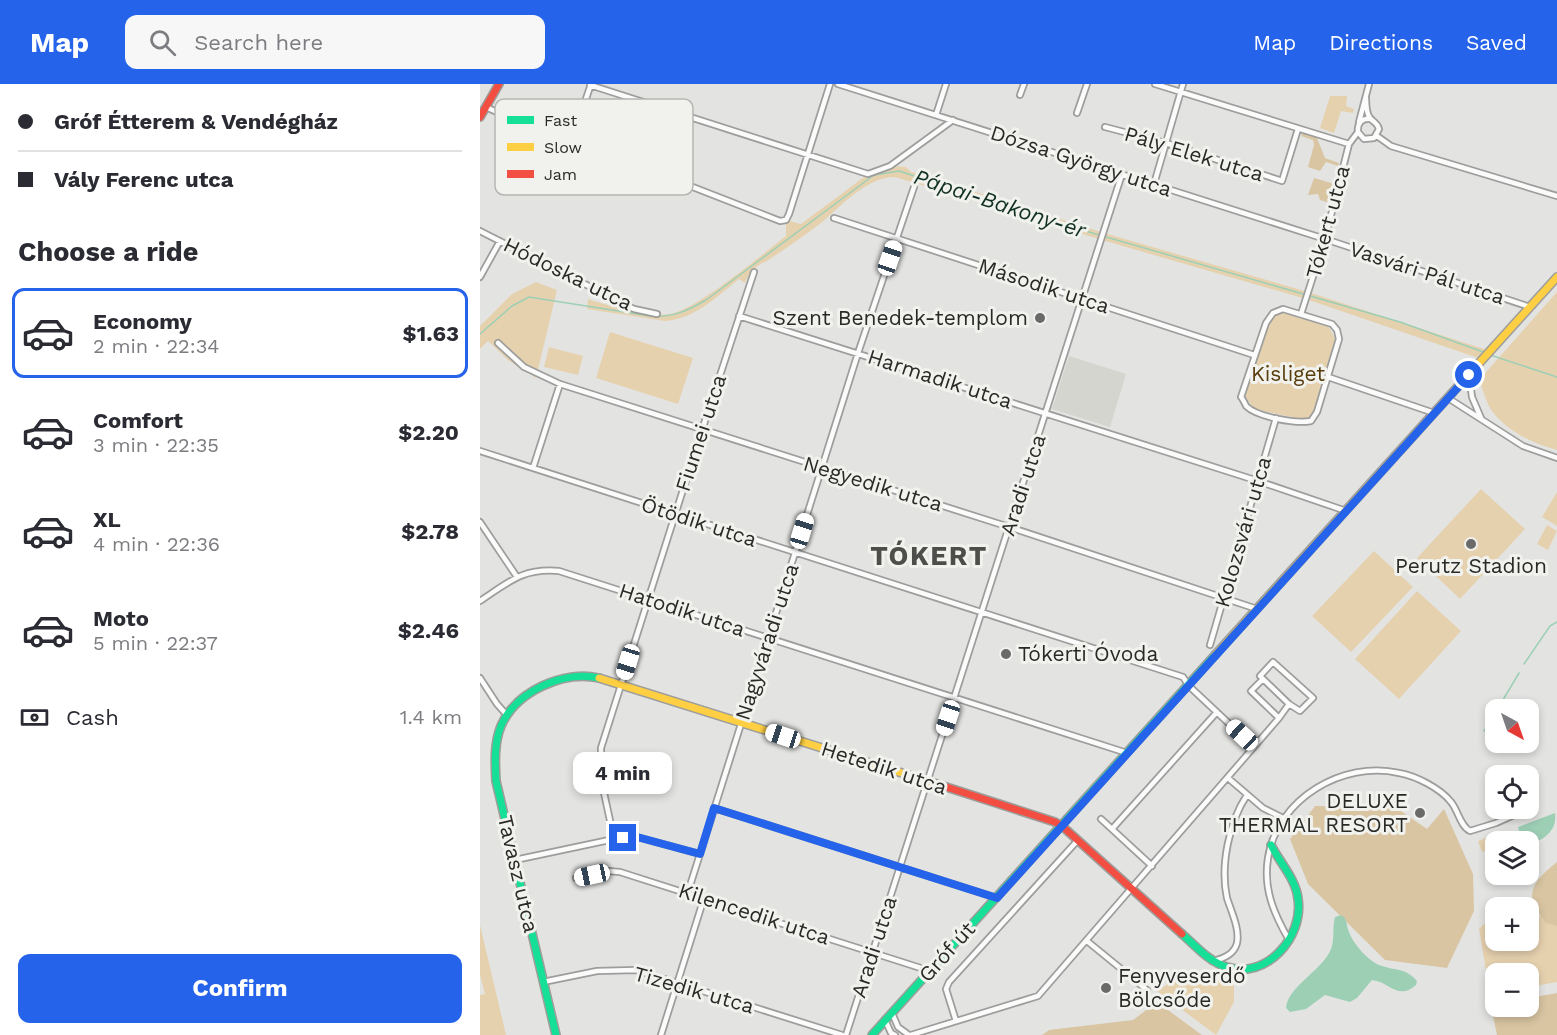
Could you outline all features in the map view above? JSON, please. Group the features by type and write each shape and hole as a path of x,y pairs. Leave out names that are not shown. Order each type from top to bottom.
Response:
{"street":[{"path":"480,117 499,84"},
{"path":"585,99 590,84 636,99"},
{"path":"693,187 780,221 786,220 830,84"},
{"name":"Dózsa György utca","path":"838,84 852,86 1325,239"},
{"path":"936,115 946,84"},
{"path":"1020,95 1024,84"},
{"path":"1077,113 1087,84"},
{"path":"1155,84 1349,144"},
{"path":"1154,184 1183,84"},
{"path":"1358,132 1369,84"},
{"path":"1366,98 1366,108 1371,118 1379,126 1377,136 1392,146 1557,196"},
{"path":"486,107 495,111"},
{"path":"693,118 868,174 890,166 953,120"},
{"path":"1358,125 1363,120 1371,118"},
{"name":"Pály Elek utca","path":"1105,126 1166,143 1282,181 1298,129"},
{"name":"Tókert utca","path":"1301,314 1325,239 1349,144 1358,132 1361,138 1368,140 1377,136"},
{"name":"Aradi utca","path":"844,1035 873,952 1122,174"},
{"name":"Nagyváradi utca","path":"688,892 858,353 914,187"},
{"name":"Második utca","path":"834,218 1254,355"},
{"name":"Hódoska utca","path":"480,231 634,309 657,314"},
{"name":"Vasvári Pál utca","path":"1325,239 1530,307"},
{"path":"480,277 500,241"},
{"name":"Fiumei utca","path":"614,839 601,779 601,748 754,272"},
{"path":"1530,307 1557,277"},
{"name":"Gróf út","path":"872,1035 1530,307"},
{"path":"1282,309 1301,314 1332,324 1337,330 1339,339 1317,412 1311,421 1299,423 1254,411 1241,397 1266,323 1273,313 1282,309"},
{"name":"Harmadik utca","path":"739,316 1346,511"},
{"name":"Negyedik utca","path":"498,343 524,367 560,384 1009,527 1257,609"},
{"path":"1469,375 1472,397 1481,418"},
{"path":"1328,377 1434,413"},
{"path":"533,468 560,384"},
{"path":"1448,398 1523,446 1557,458"},
{"name":"Kolozsvári utca","path":"1210,645 1276,418"},
{"name":"Ötödik utca","path":"480,451 1183,677 1189,686 1254,747"},
{"path":"480,522 517,577"},
{"name":"Hatodik utca","path":"480,601 517,577 536,570 559,571 1127,753"},
{"path":"1273,662 1313,698 1300,711 1289,704 1260,676 1273,662"},
{"name":"Hetedik utca","path":"506,714 532,692 569,677 592,677 621,684 1062,826"},
{"path":"480,678 506,714"},
{"path":"1263,679 1251,691 1279,718"},
{"path":"892,1013 898,1027 910,1035 1038,996 1228,778 1289,704"},
{"path":"1112,829 1217,712"},
{"name":"Tavasz utca","path":"506,714 498,733 496,781 556,1035"},
{"path":"1289,939 1274,914 1269,897 1268,857 1271,845 1285,819 1306,795 1322,784 1352,773 1386,770 1410,776 1435,789 1450,800 1464,828 1470,831 1503,819"},
{"path":"1228,778 1271,814 1285,819"},
{"path":"1212,961 1227,956 1237,943 1237,933 1226,894 1227,858 1236,814 1247,795"},
{"path":"714,808 997,898"},
{"path":"1101,819 1152,866"},
{"path":"1062,826 1212,961 1236,970 1248,970 1272,959 1289,939 1299,914 1299,901 1291,876 1271,845"},
{"path":"515,860 614,839 637,837 700,854"},
{"path":"956,1021 946,989 949,982 1078,840"},
{"name":"Kilencedik utca","path":"576,878 608,871 620,872 930,971"},
{"path":"662,1035 704,898"},
{"path":"1087,941 1147,990"},
{"name":"Tizedik utca","path":"543,982 597,971 636,970 844,1035"},
{"path":"885,1020 891,1033 895,1035"}],"shaded area":[{"path":"1303,133 1317,138 1325,158 1339,163 1338,166 1326,162 1320,171 1308,167 1314,145 1313,140 1301,136"},
{"path":"1314,178 1335,184 1330,203 1320,200 1318,194 1308,195"},
{"path":"1069,356 1126,374 1110,427 1052,409"},
{"path":"1315,806 1395,807 1427,829 1444,809 1473,874 1474,911 1447,968 1385,960 1308,884 1290,839"},
{"path":"1555,813 1552,830 1539,840 1539,831 1519,831 1518,827"},
{"path":"1557,862 1557,926 1546,923 1539,913 1539,897 1532,896 1535,885 1539,885 1539,879"},
{"path":"1341,915 1345,918 1354,942 1367,957 1377,964 1409,974 1417,981 1416,985 1399,991 1372,980 1357,998 1350,1002 1325,995 1306,1009 1290,1012 1286,1008 1288,1000 1299,985 1327,957 1332,945 1335,917"},
{"path":"1557,993 1557,1035 1497,1035 1493,1017 1539,1017 1539,996"},
{"path":"1157,1002 1202,1035 1042,1035 1049,1030 1133,1020"}],"green space":[{"path":"1330,96 1347,96 1346,106 1354,109 1353,113 1341,111 1334,133 1320,128"},
{"path":"890,166 906,167 911,172 1104,233 1308,292 1487,350 1478,358 1306,299 895,177 885,178 865,187 815,228 757,267 745,283 739,279 696,312 665,321 587,309 588,299 618,308 651,314 670,314 682,310 729,280 786,236 786,220 801,224 868,174"},
{"path":"536,282 557,290 536,378 508,360 488,341 480,349 480,326 512,294"},
{"path":"1557,292 1557,450 1530,440 1505,425 1490,408 1479,380"},
{"name":"Kisliget","path":"1284,313 1329,327 1335,339 1315,409 1309,418 1301,419 1254,409 1245,396 1268,324 1275,316"},
{"path":"610,332 693,358 678,404 596,378"},
{"path":"549,347 583,356 578,375 544,367"},
{"name":"Perutz Stadion","path":"1481,489 1525,529 1460,599 1417,558"},
{"path":"1557,492 1557,526 1542,517"},
{"path":"1547,525 1557,531 1548,550 1537,544"},
{"path":"1374,551 1413,587 1351,652 1312,616"},
{"path":"1417,591 1461,631 1399,699 1355,659"},
{"path":"1485,838 1485,851 1482,852 1478,841"},
{"path":"1557,914 1557,982 1539,985 1539,963 1485,964 1479,929 1485,923 1485,951 1539,951 1539,916"},
{"path":"480,925 506,1035 480,1035 480,995 485,994 480,975"},
{"path":"1205,970 1234,975 1234,1002 1216,1035 1157,991 1180,976"}],"waterway":[{"name":"Pápai-Bakony-ér","path":"480,334 512,306 529,297 650,316 672,315 686,310 706,300 874,175 899,171 1051,221 1400,322 1486,353"},
{"name":"Pápai-Bakony-ér","path":"1490,355 1557,377"},
{"path":"1524,664 1550,626 1557,622"},
{"path":"1504,699 1519,673"}],"traffic: fast":[{"path":"872,1035 1215,655"},
{"path":"556,1035 496,781 496,746 501,726 508,714 529,693 557,680 585,676 599,678"},
{"path":"1182,934 1209,958 1227,967 1241,969 1255,967 1268,961 1279,952 1295,927 1298,899 1291,878 1271,845"}],"traffic: slow":[{"path":"1215,655 1557,277"},
{"path":"599,678 937,784"}],"traffic: jam":[{"path":"480,117 499,84"},
{"path":"937,784 1062,826 1182,934"}],"place":[{"name":"Szent Benedek-templom","path":"1040,318"},
{"name":"Perutz Stadion","path":"1471,544"},
{"name":"Tókerti Óvoda","path":"1006,654"},
{"name":"DELUXE THERMAL RESORT","path":"1420,813"},
{"name":"Fenyveserdő Bölcsőde","path":"1106,988"}],"district":[{"name":"TÓKERT","path":"929,556"}],"route":[{"path":"623,838 637,837 700,854 714,808 997,898 1469,375"}]}
